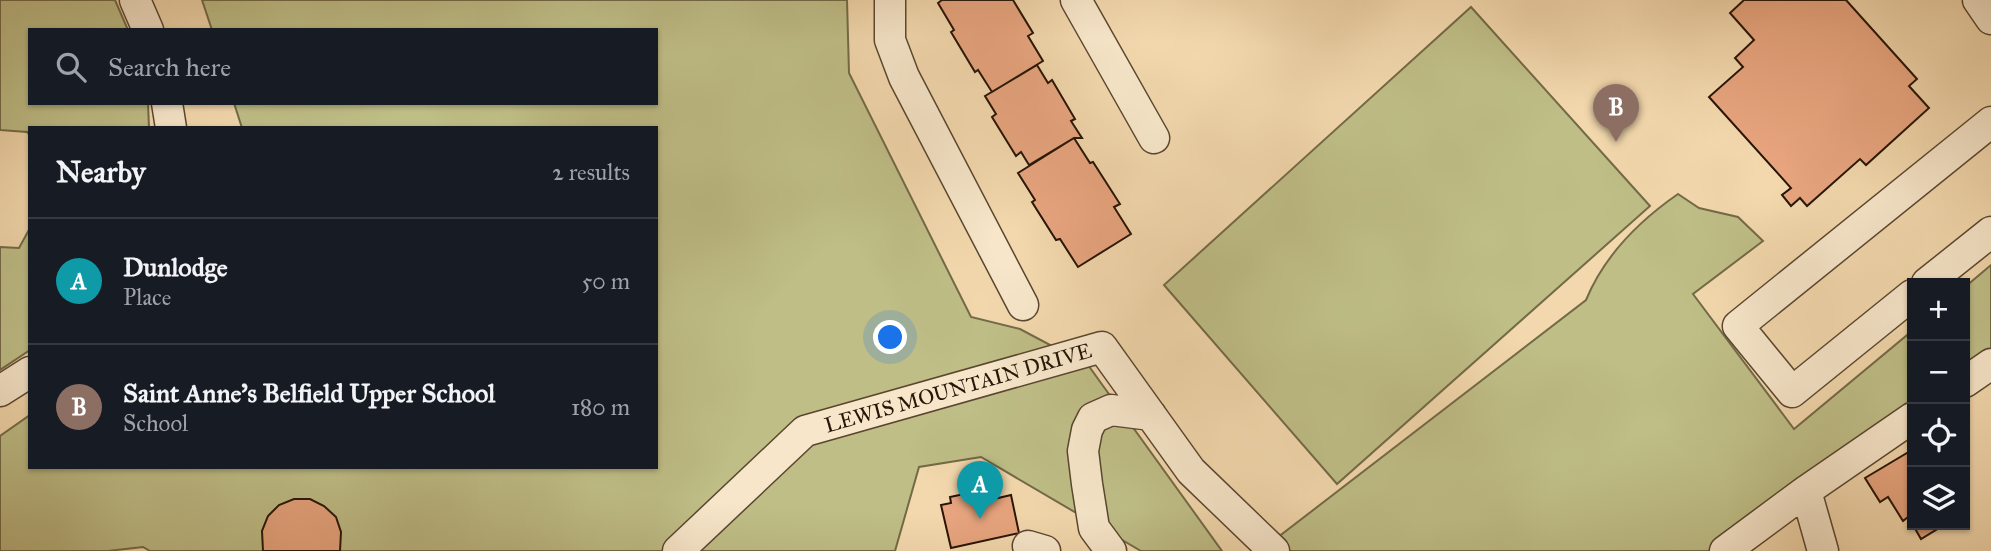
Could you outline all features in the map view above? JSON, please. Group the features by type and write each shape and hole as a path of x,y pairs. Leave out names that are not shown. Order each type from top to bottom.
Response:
{"street":[{"path":"135,0 147,28"},
{"path":"890,0 890,40 904,77 1023,304"},
{"path":"1076,0 1154,138"},
{"path":"1978,0 1991,19"},
{"path":"167,105 171,126"},
{"path":"1907,299 1791,392 1738,326 1991,122"},
{"path":"1933,278 1991,232"},
{"name":"LEWIS MOUNTAIN DRIVE","path":"678,551 806,431 1102,347 1191,471 1274,551"},
{"path":"1970,379 1991,364"},
{"path":"0,391 28,373"},
{"path":"1111,551 1094,528 1083,451 1087,430 1093,418 1111,410 1151,415"},
{"path":"1725,551 1907,421"},
{"path":"1806,491 1823,551"}],"shaded area":[{"path":"0,0 115,0 127,28 28,28 28,105 148,105 149,126 28,126 28,133 0,130"},
{"path":"202,0 847,0 849,73 971,317 1020,329 1088,365 1222,551 1141,551 981,457 919,467 895,551 150,551 143,547 108,551 0,551 0,436 28,416 28,469 658,469 658,126 241,126 235,105 658,105 658,28 211,28"},
{"path":"1471,7 1650,206 1337,484 1164,285"},
{"path":"1678,194 1699,208 1738,217 1763,241 1693,294 1794,429 1907,335 1907,415 1714,551 1281,551 1273,541 1586,300 1613,253 1650,215"},
{"path":"28,232 28,351 0,370 0,247 19,248"},
{"path":"1991,265 1991,355 1970,370 1970,341 1970,283"}],"building":[{"path":"942,0 1013,0 1033,33 1028,36 1043,61 992,92 978,70 975,72 951,32 954,30 938,3"},
{"path":"1744,0 1846,0 1917,79 1909,86 1929,108 1866,165 1860,159 1807,206 1800,198 1791,206 1782,195 1791,188 1709,97 1743,67 1735,58 1754,40 1730,13"},
{"path":"1037,65 1048,83 1052,80 1075,119 1071,121 1082,138 1074,138 1029,165 1021,152 1016,156 992,117 996,114 985,96"},
{"path":"1074,138 1120,204 1114,207 1131,234 1078,267 1060,239 1056,240 1032,202 1035,200 1018,173"},
{"path":"1907,453 1907,518 1903,521 1888,497 1880,502 1865,478"},
{"path":"992,488 994,499 1011,495 1019,533 951,548 941,505 951,503 950,497"},
{"path":"294,499 310,499 324,506 336,517 341,532 340,551 263,551 262,531 268,516 279,505"},
{"path":"1916,530 1936,530 1921,539"}],"place":[{"name":"Saint Anne's Belfield Upper School","path":"1616,142"},
{"name":"Dunlodge","path":"980,519"}]}
